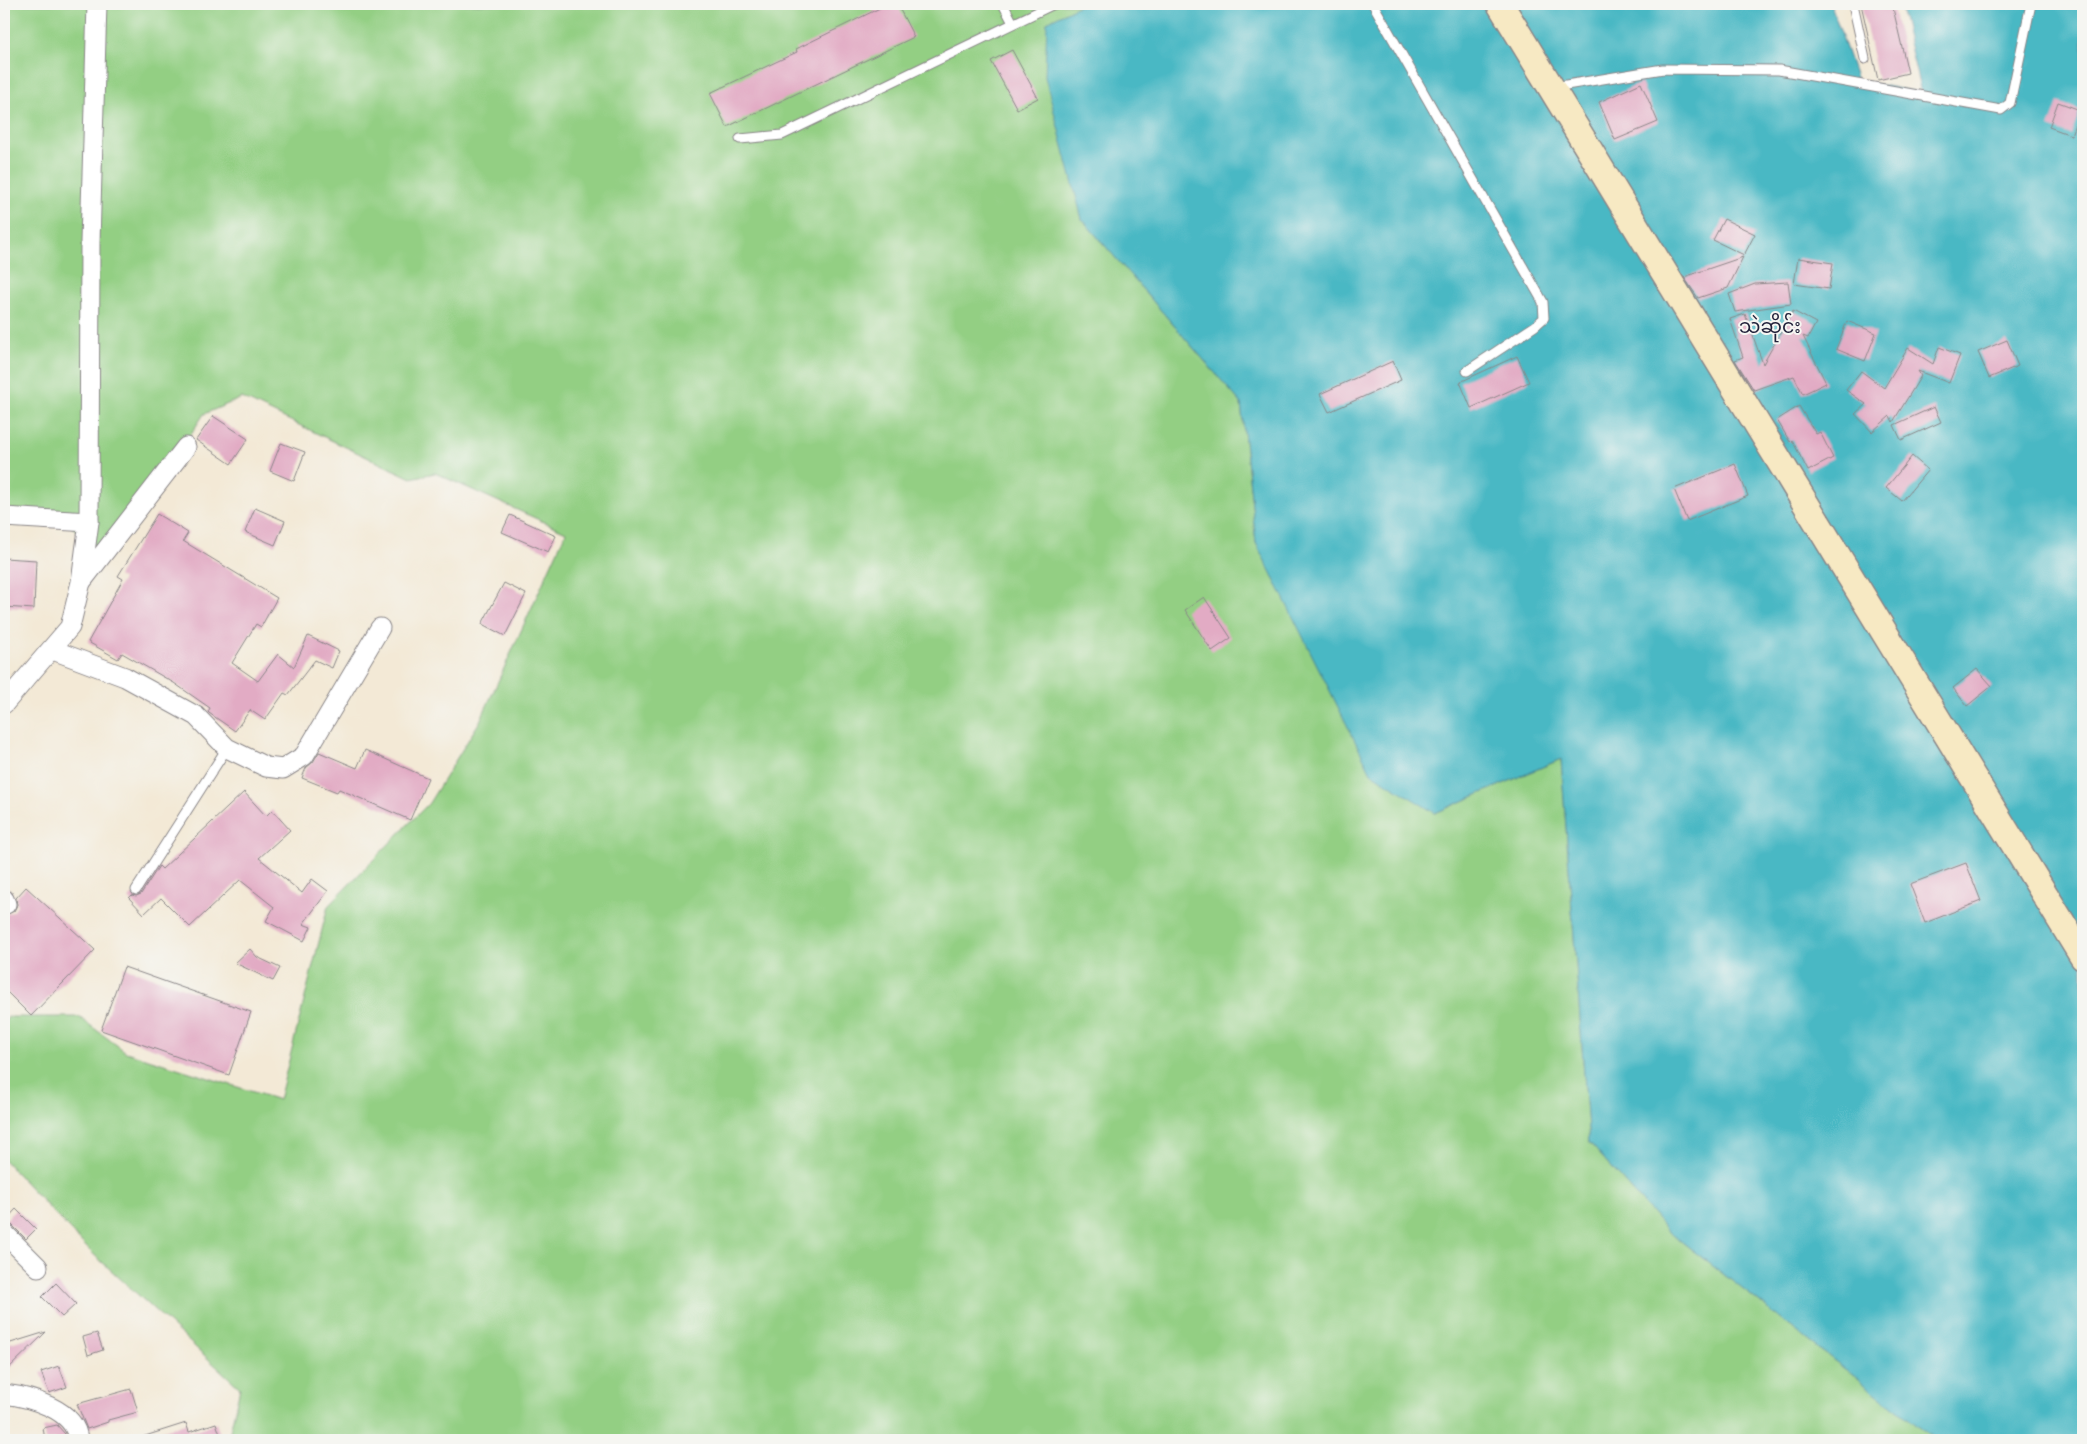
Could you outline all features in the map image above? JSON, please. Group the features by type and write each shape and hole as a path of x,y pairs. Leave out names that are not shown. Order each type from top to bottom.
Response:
{"street":[{"path":"4,704 53,650 70,627 81,582 89,522 90,242 97,4"},
{"path":"1500,4 2083,957"},
{"path":"81,582 186,447"},
{"path":"4,517 89,522"},
{"path":"53,650 125,677 196,716 227,748 266,767 283,769 304,756 380,628"},
{"path":"4,1233 38,1267"},
{"path":"4,1394 47,1406 70,1420 78,1433 78,1440"}],"lane":[{"path":"1004,4 1013,23"},
{"path":"740,139 782,135 1054,4"},
{"path":"1374,4 1543,302 1544,318 1536,326 1467,371"},
{"path":"1853,4 1865,59"},
{"path":"1552,88 1663,69 1779,70 2001,110 2010,103 2031,4"},
{"path":"136,890 227,748"}],"green space":[{"path":"4,4 1082,4 1047,22 1082,219 1241,403 1256,543 1435,813 1561,759 1589,1142 1668,1231 1936,1440 228,1440 240,1388 90,1251 4,1160 4,1023 8,1017 79,1017 126,1052 279,1100 328,906 429,803 480,721 566,532 435,473 411,478 242,398 204,414 114,551 96,548 62,518 4,511"}],"water":[{"path":"1082,4 1831,4 1857,80 1921,93 1900,4 2083,4 2083,1440 1936,1440 1668,1231 1589,1142 1561,759 1435,813 1371,773 1256,543 1241,403 1082,219 1045,77 1047,22"}],"building":[{"path":"888,4 897,4 914,37 727,127 710,93 797,52 796,49"},
{"path":"1861,4 1892,4 1908,73 1878,80"},
{"path":"1012,50 1038,98 1017,109 991,61"},
{"path":"1641,83 1658,122 1615,140 1599,102"},
{"path":"2058,102 2080,110 2071,135 2049,127"},
{"path":"1724,219 1755,234 1744,255 1713,240"},
{"path":"1743,257 1728,288 1698,298 1684,277"},
{"path":"1798,258 1833,263 1829,289 1794,284"},
{"path":"1788,282 1791,304 1735,312 1729,294 1755,284"},
{"path":"1793,311 1816,323 1808,338 1803,336 1826,383 1803,394 1794,376 1754,390 1735,360 1743,357 1730,319 1745,314 1763,364"},
{"path":"1847,321 1876,333 1865,361 1836,349"},
{"path":"2007,340 2018,366 1989,378 1978,352"},
{"path":"1939,347 1960,355 1949,383 1918,371 1921,376 1893,422 1890,416 1872,432 1855,414 1866,404 1846,390 1861,371 1884,388 1908,348 1933,364"},
{"path":"1517,356 1529,382 1471,408 1460,382"},
{"path":"1393,361 1401,380 1329,412 1320,394"},
{"path":"1799,406 1816,434 1820,432 1833,458 1808,471 1792,440 1790,442 1777,420"},
{"path":"1934,407 1941,422 1901,440 1894,425"},
{"path":"213,416 248,439 231,464 196,440"},
{"path":"281,443 305,452 294,481 270,471"},
{"path":"1912,456 1928,470 1902,501 1886,488"},
{"path":"1735,464 1748,496 1687,521 1674,489"},
{"path":"255,508 285,521 275,545 245,532"},
{"path":"157,514 188,533 183,541 277,598 261,627 256,624 232,663 258,681 278,654 294,667 308,636 339,651 332,668 315,660 288,695 284,693 265,720 250,710 235,731 209,713 210,708 174,683 122,653 118,659 88,642 123,579 118,576"},
{"path":"510,515 556,536 548,552 502,532"},
{"path":"4,558 36,560 34,609 4,607"},
{"path":"504,583 526,594 505,636 482,624"},
{"path":"1204,597 1231,638 1212,651 1185,610"},
{"path":"1977,669 1992,686 1967,706 1953,688"},
{"path":"365,750 428,778 410,820 339,789 337,792 302,778 306,768 313,762 319,752 357,768"},
{"path":"244,792 266,816 272,810 290,830 259,858 302,893 312,879 328,891 303,924 311,927 304,941 266,921 274,907 240,880 190,927 161,898 144,914 129,898 132,895 141,894 159,866 162,869"},
{"path":"1966,863 1981,901 1925,923 1910,884"},
{"path":"26,887 95,950 31,1016 4,989 4,915 14,911 17,905 16,898"},
{"path":"250,949 257,957 280,968 273,981 235,963"},
{"path":"124,967 251,1012 229,1075 101,1030"},
{"path":"16,1209 36,1229 26,1239 12,1225 4,1222"},
{"path":"56,1283 76,1304 62,1317 42,1297"},
{"path":"46,1332 4,1373 4,1345"},
{"path":"97,1333 103,1350 88,1355 83,1337"},
{"path":"59,1366 67,1387 49,1393 41,1372"},
{"path":"131,1389 138,1412 108,1420 108,1422 87,1429 77,1404"},
{"path":"186,1423 189,1432 216,1423 222,1440 142,1440 142,1437"},
{"path":"57,1425 65,1434 66,1440 45,1440 43,1428"}],"district":[{"name":"သဲဆိုင်း","path":"1770,327"}]}
